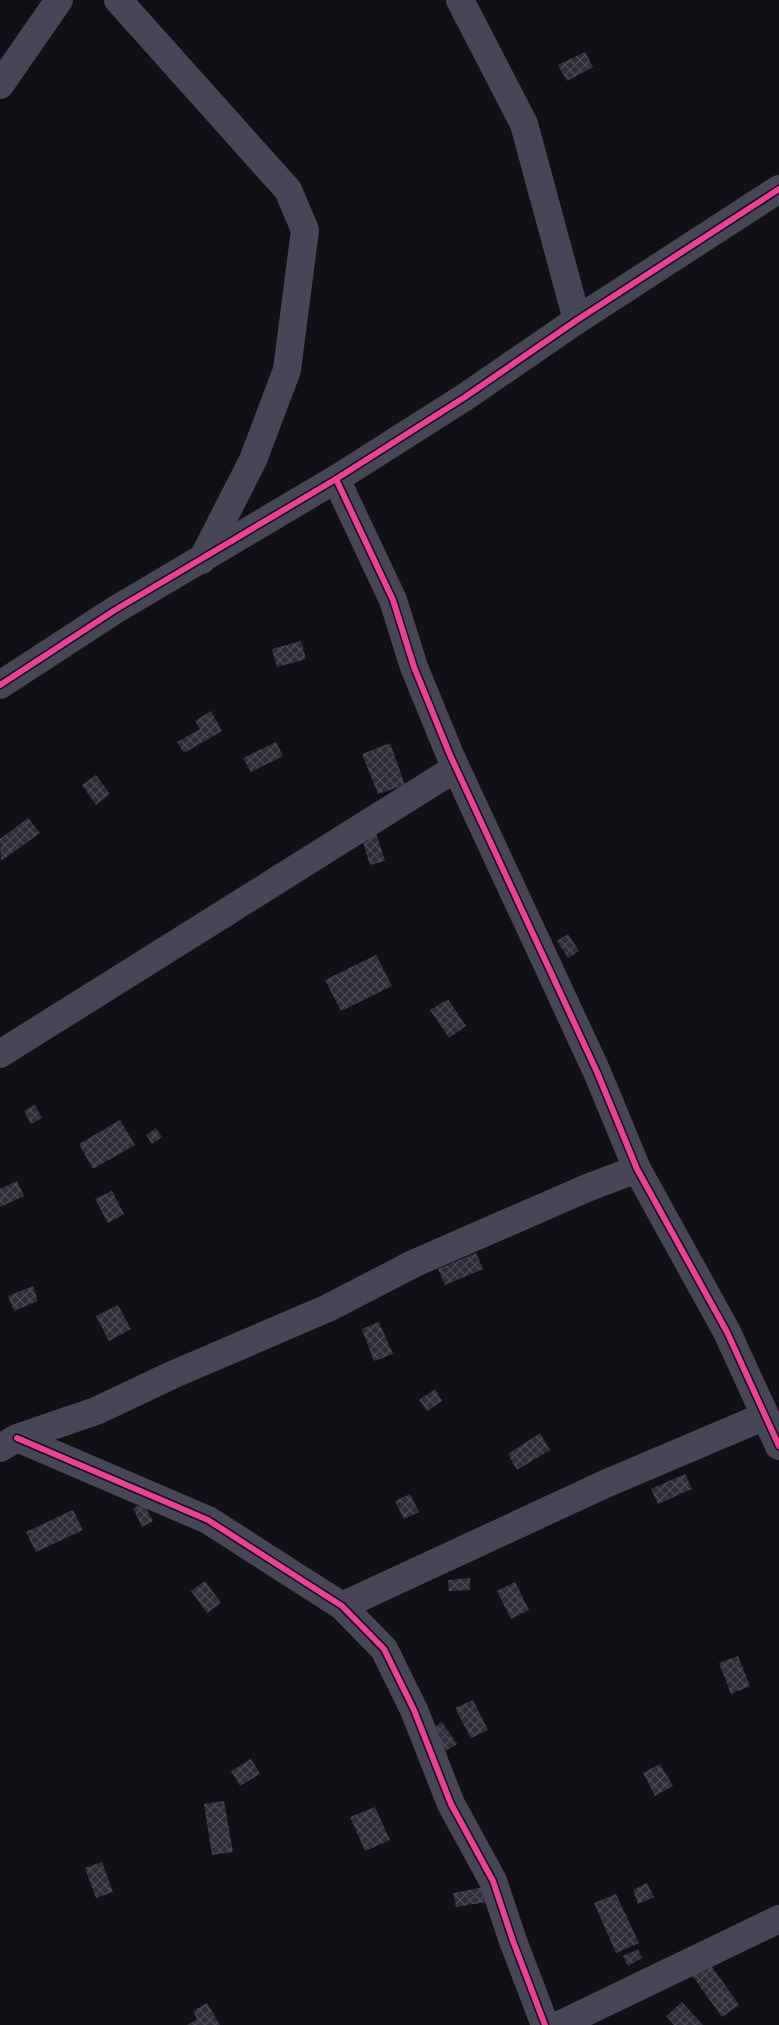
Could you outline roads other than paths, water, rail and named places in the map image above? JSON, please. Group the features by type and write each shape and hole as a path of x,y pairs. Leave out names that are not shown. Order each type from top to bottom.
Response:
{"street":[{"path":"0,85 60,0"},
{"path":"118,0 288,190 305,230 287,370 254,460 202,560"},
{"path":"460,0 524,124 577,320"},
{"path":"0,685 115,610 336,479 465,397 577,320 779,189"},
{"path":"336,479 393,600 414,667 456,768 597,1072 637,1169 727,1332 779,1446"},
{"path":"0,1054 456,768"},
{"path":"8,1443 96,1411 172,1375 328,1308 415,1263 587,1188 637,1169"},
{"path":"342,1606 605,1484 765,1416"},
{"path":"8,1443 208,1520 342,1606 384,1649 414,1710 451,1804 493,1881 513,1941 545,2025"},
{"path":"559,2025 779,1919"}]}
